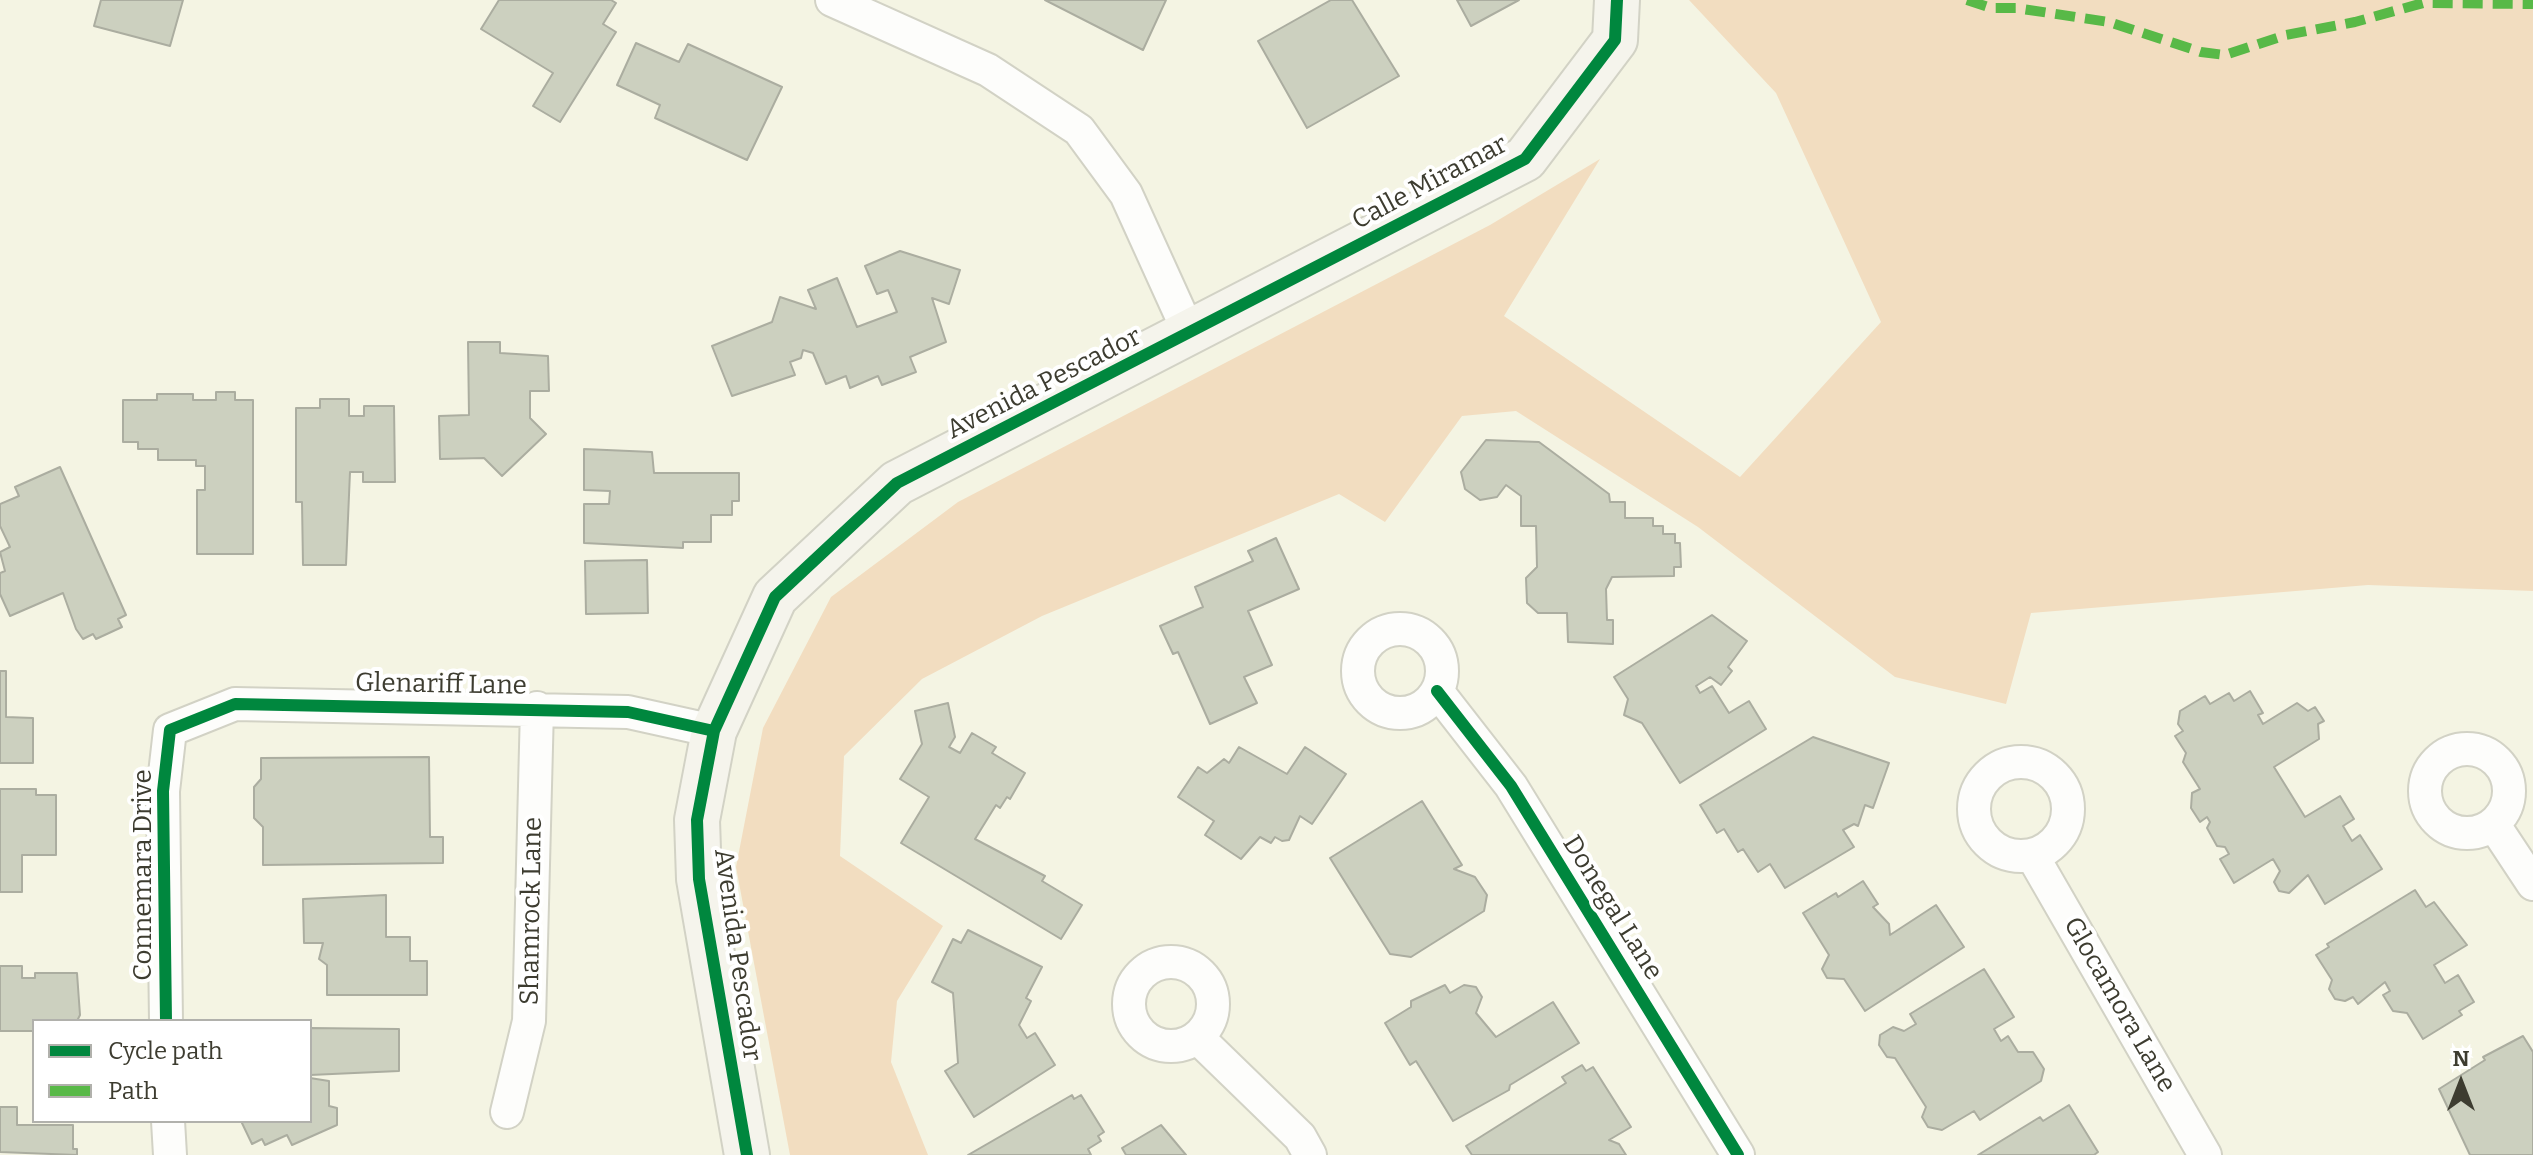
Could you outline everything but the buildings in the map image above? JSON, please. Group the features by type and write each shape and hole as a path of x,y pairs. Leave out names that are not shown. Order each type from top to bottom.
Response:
{"street":[{"path":"832,0 988,70 1079,130 1126,194 1190,335"},
{"name":"Calle Miramar","path":"1190,335 1525,159 1615,40 1617,0"},
{"name":"Avenida Pescador","path":"747,1155 699,879 697,820 714,731 775,597 897,483 1190,335"},
{"name":"Donegal Lane","path":"1437,691 1511,786 1738,1155"},
{"name":"Glenariff Lane","path":"170,730 235,704 628,712 714,731"},
{"name":"Shamrock Lane","path":"507,1112 529,1021 537,708"},
{"name":"Connemara Drive","path":"166,1019 163,791 170,730"},
{"path":"2494,825 2533,884"},
{"name":"Glocamora Lane","path":"2032,855 2205,1155"},
{"path":"1197,1037 1300,1137 1310,1155"},
{"path":"168,1123 170,1155"}],"shaded area":[{"path":"1689,0 2533,0 2533,591 2368,585 2031,613 2006,704 1895,677 1698,527 1516,411 1462,416 1385,522 1339,494 1042,616 922,679 844,756 840,856 943,926 897,1001 891,1062 928,1155 790,1155 736,867 763,728 831,597 958,502 1490,225 1600,159 1504,316 1740,477 1881,322 1776,93"}],"marked path":[{"path":"1967,0 1991,8 2016,8 2109,22 2201,52 2225,55 2286,35 2355,22 2423,3 2533,4"}],"cycle path":[{"path":"747,1155 699,879 697,820 714,731 775,597 897,483 1525,159 1615,40 1617,0"},
{"path":"1437,691 1511,786 1738,1155"},
{"path":"166,1019 163,791 170,730 235,704 628,712 714,731"}]}
